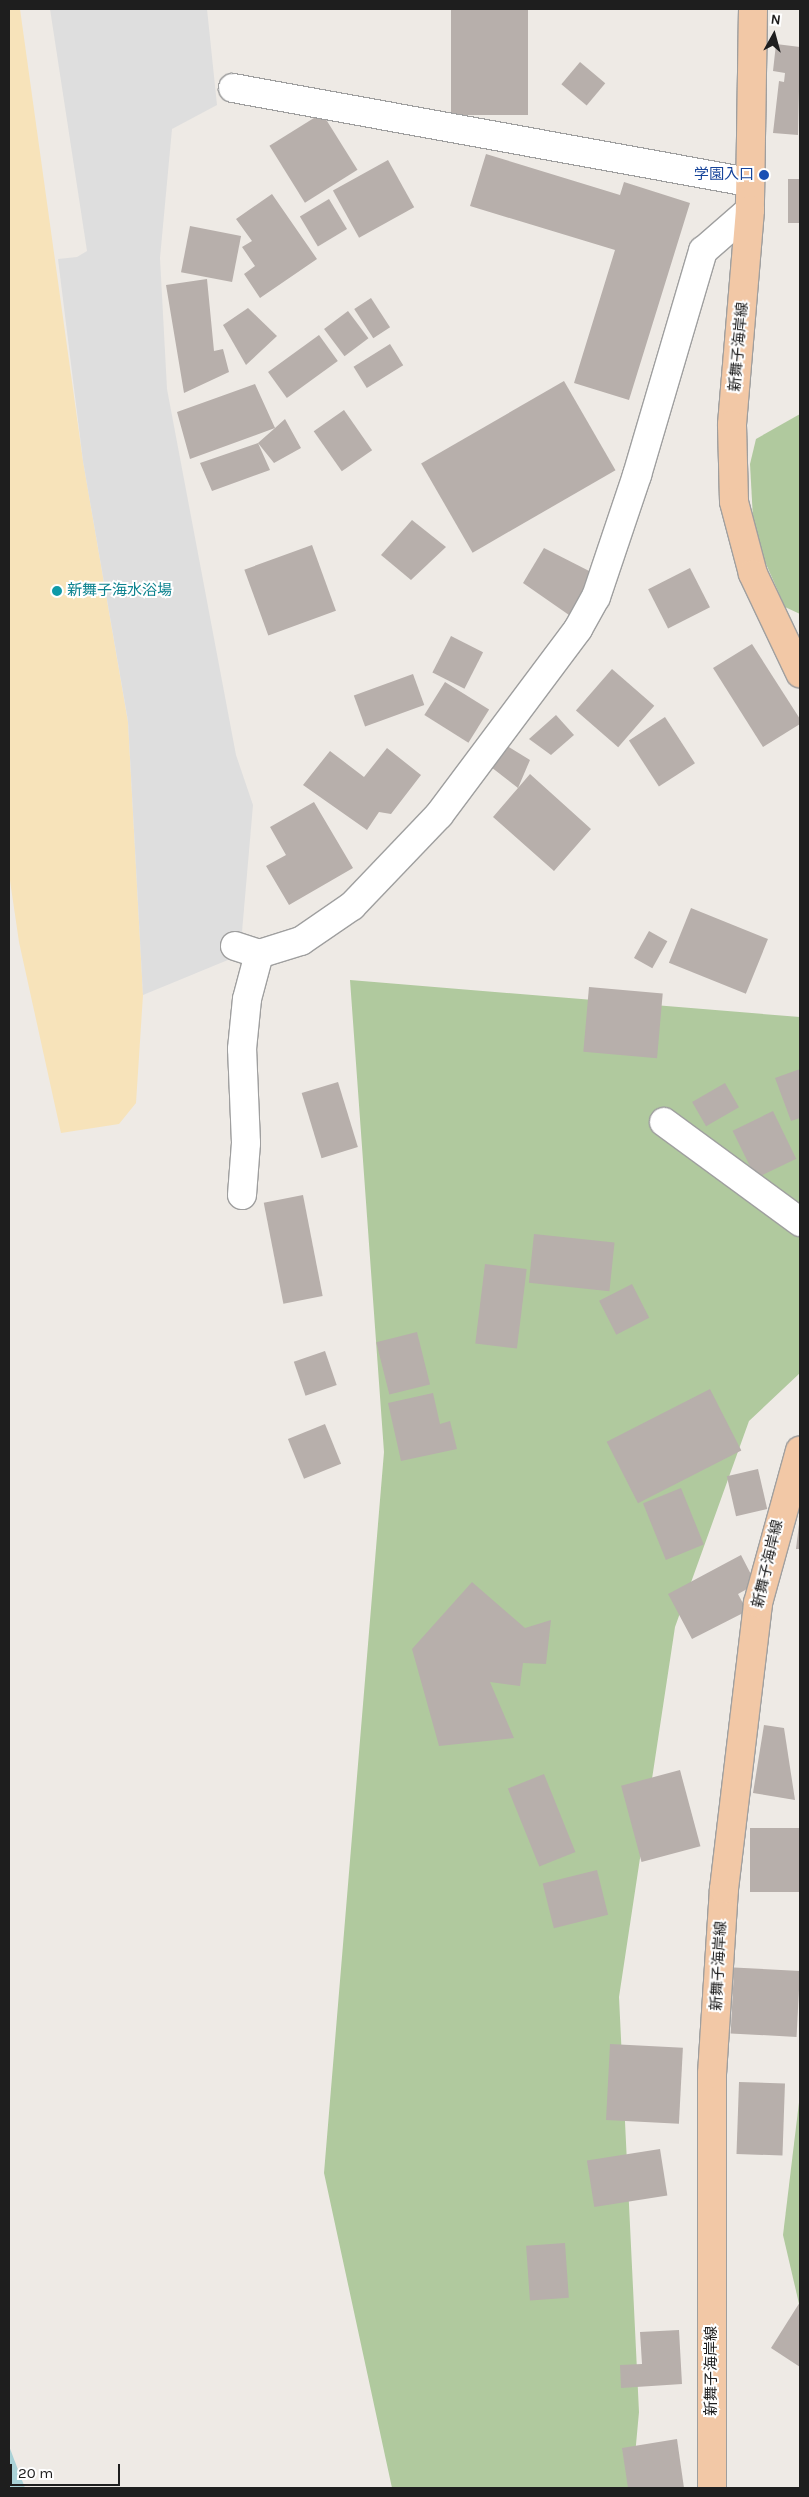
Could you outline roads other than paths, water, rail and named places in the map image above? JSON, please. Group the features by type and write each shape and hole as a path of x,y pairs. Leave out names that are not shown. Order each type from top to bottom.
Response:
{"main road":[{"name":"新舞子海岸線","path":"753,9 748,182 750,210 732,425 734,502 753,574 800,674"},
{"name":"新舞子海岸線","path":"712,2488 712,2074 724,1889 758,1603 800,1451"}],"street":[{"path":"233,88 748,182"},
{"path":"242,1195 246,1143 242,1049 247,999 247,950 301,940 352,906 438,815 578,629 596,597 638,475 703,251 750,210"},
{"path":"664,1122 800,1222"}],"water":[{"path":"9,2446 25,2488 9,2488"}],"place":[{"name":"学園入口","path":"764,175"},
{"name":"新舞子海水浴場","path":"57,591"}]}
